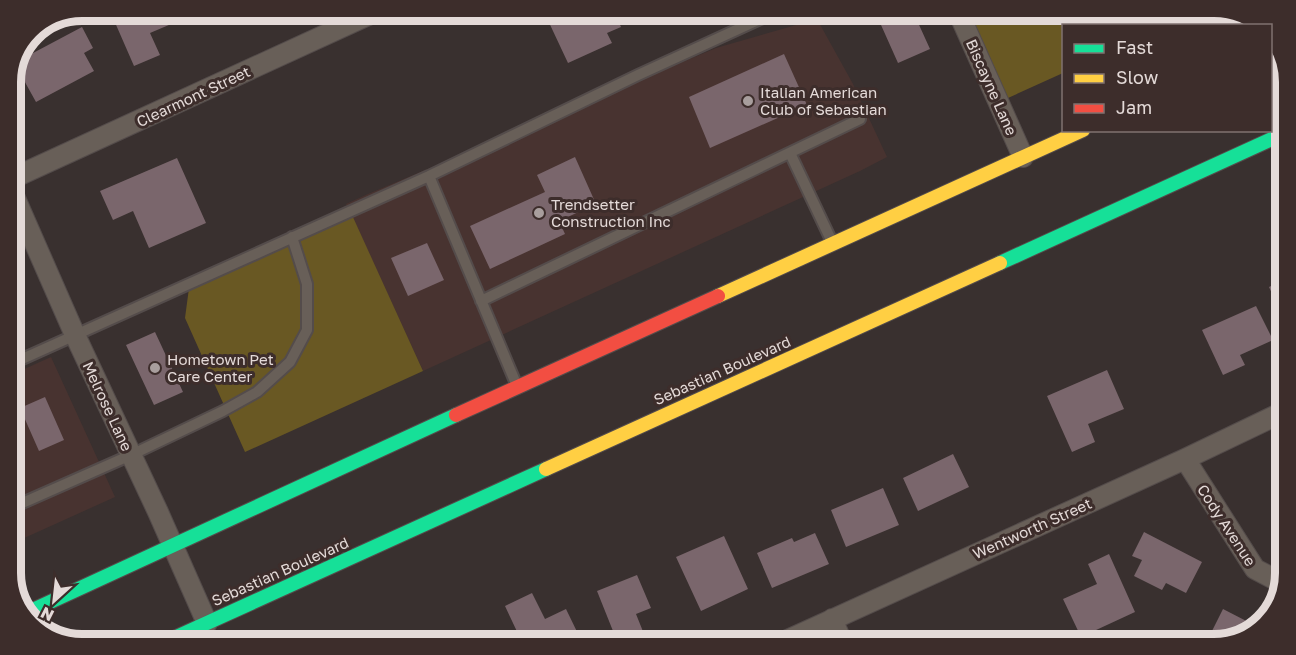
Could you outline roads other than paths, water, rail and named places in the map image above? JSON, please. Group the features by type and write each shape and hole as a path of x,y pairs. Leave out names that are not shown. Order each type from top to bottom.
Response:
{"main road":[{"path":"33,610 1079,132"},
{"name":"Sebastian Boulevard","path":"183,634 1275,138"}],"street":[{"name":"Clearmont Street","path":"21,174 355,21"},
{"name":"Biscayne Lane","path":"962,21 1023,158"},
{"name":"Melrose Lane","path":"21,212 207,623"},
{"name":"Wentworth Street","path":"801,634 1275,416"},
{"name":"Cody Avenue","path":"1185,459 1255,569 1274,579"},
{"path":"832,620 838,634"}],"lane":[{"path":"21,359 429,176 756,21"},
{"path":"481,301 860,119"},
{"path":"790,153 833,244"},
{"path":"429,176 517,387"},
{"path":"21,504 223,411 257,392 290,362 307,330 307,284 292,237"}],"place":[{"name":"Italian American Club of Sebastian","path":"748,101"},
{"name":"Trendsetter Construction Inc","path":"539,213"},
{"name":"Hometown Pet Care Center","path":"155,368"}]}
